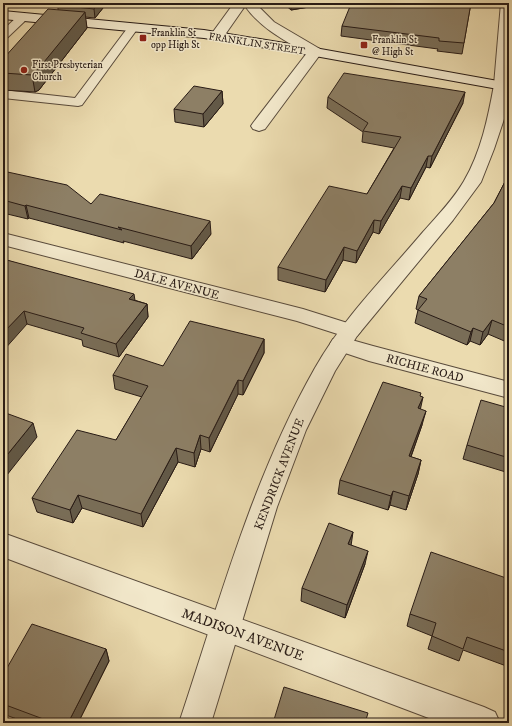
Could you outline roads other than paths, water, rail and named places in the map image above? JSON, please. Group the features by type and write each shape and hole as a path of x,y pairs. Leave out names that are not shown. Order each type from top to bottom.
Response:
{"street":[{"path":"217,36 240,3"},
{"path":"249,3 252,9 267,22 315,52 259,126"},
{"name":"KENDRICK AVENUE","path":"195,723 264,507 284,451 324,368 345,338 447,216 472,182 486,149 505,86 507,3"},
{"name":"FRANKLIN STREET","path":"3,15 217,36 505,86"},
{"name":"DALE AVENUE","path":"3,239 303,316 345,338"},
{"name":"RICHIE ROAD","path":"345,338 369,353 509,390"},
{"name":"MADISON AVENUE","path":"3,545 484,723"}],"lane":[{"path":"3,36 23,17"},
{"path":"3,94 78,102 133,28"}],"place":[{"name":"Franklin St opp High St","path":"143,38"},
{"name":"Franklin St @ High St","path":"364,45"},
{"name":"First Presbyterian Church","path":"24,70"}]}
